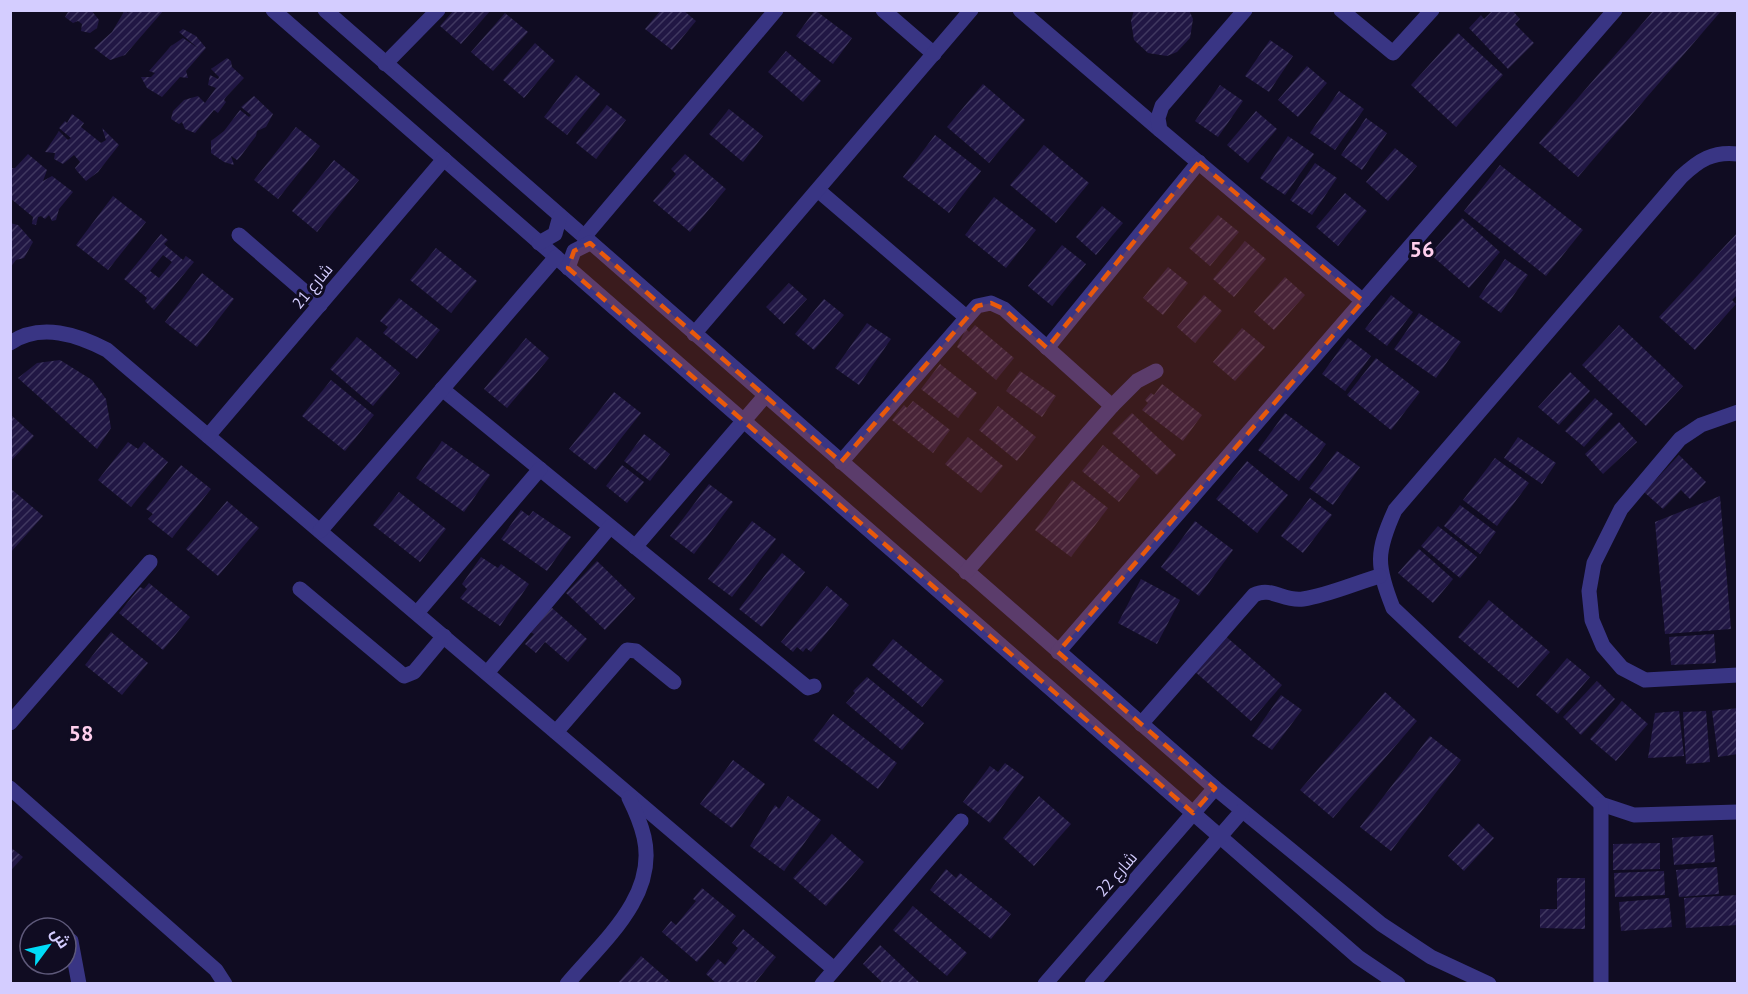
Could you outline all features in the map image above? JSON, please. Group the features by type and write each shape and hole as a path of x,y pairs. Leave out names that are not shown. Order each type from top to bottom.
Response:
{"street":[{"path":"273,10 1358,957 1398,984"},
{"path":"325,10 1242,811 1381,924 1431,957 1489,984"},
{"path":"385,64 438,10"},
{"path":"320,531 442,389 562,262 587,240 776,10"},
{"path":"883,10 934,54"},
{"path":"694,334 819,191 971,10"},
{"path":"1020,10 1363,301"},
{"path":"1160,130 1158,118 1162,106 1245,10"},
{"path":"1341,10 1393,53 1432,10"},
{"path":"1058,652 1615,10"},
{"path":"1737,154 1723,152 1700,159 1681,177 1395,510 1381,541 1380,576 1393,608 1601,804 1634,815 1737,812"},
{"name":"شارع 21","path":"208,436 444,159"},
{"path":"1047,348 1199,162"},
{"path":"819,191 966,317"},
{"path":"539,243 555,234 560,216"},
{"path":"239,235 320,304"},
{"path":"841,462 966,317 977,306 991,303 1004,309 1112,406"},
{"path":"10,344 16,339 47,332 79,336 107,350 834,969"},
{"path":"966,572 1112,406 1137,381 1156,371"},
{"path":"442,389 808,688 814,686"},
{"path":"635,547 765,396"},
{"path":"1737,412 1701,425 1680,439 1621,509 1594,563 1589,591 1592,620 1603,646 1622,668 1645,680 1737,675"},
{"path":"417,613 540,469"},
{"path":"487,673 610,527"},
{"path":"10,723 150,562"},
{"path":"1141,724 1254,595 1261,591 1270,591 1287,598 1304,599 1380,576"},
{"path":"300,589 404,676 414,672 444,636"},
{"path":"556,732 627,650 636,651 674,682"},
{"path":"10,788 216,969 225,984"},
{"name":"شارع 22","path":"1044,984 1215,788"},
{"path":"567,984 633,906 642,884 646,861 645,838 627,792"},
{"path":"1601,804 1601,984"},
{"path":"1092,984 1242,811"},
{"path":"822,984 961,821"}],"highlighted area":[{"path":"1199,162 1363,301 1058,652 1215,788 1193,813 568,268 568,262 574,251 590,243 841,462 977,306 991,303 1004,309 1047,348"}],"building":[{"path":"69,10 91,10 99,20 97,28 90,33 81,31 82,24 78,21 73,23 65,17"},
{"path":"125,10 128,13 130,10 164,10 125,55 110,60 94,48 112,32"},
{"path":"454,10 491,10 461,44 440,26"},
{"path":"661,10 683,10 696,21 672,50 645,29"},
{"path":"815,10 852,38 833,64 796,36"},
{"path":"1134,10 1189,10 1193,19 1190,38 1177,52 1167,56 1148,53 1134,40 1131,21"},
{"path":"1493,10 1512,10 1520,19 1515,24 1534,43 1508,69 1469,28 1481,15 1484,19"},
{"path":"1654,10 1722,10 1578,177 1539,143"},
{"path":"505,13 528,32 493,71 471,52"},
{"path":"183,29 196,36 206,48 186,71 188,78 180,77 162,97 147,88 141,77 151,77 155,73 149,71 171,46 183,38 198,48 179,32"},
{"path":"1458,33 1503,75 1456,127 1411,85"},
{"path":"1270,40 1293,56 1269,92 1245,76"},
{"path":"535,43 555,61 524,98 503,80"},
{"path":"786,51 821,81 803,102 768,72"},
{"path":"227,58 231,61 232,67 244,78 226,97 224,100 226,102 218,113 214,110 195,133 185,129 182,122 179,124 171,119 173,111 184,100 198,96 205,103 216,88 208,85 210,75 218,79 219,77 211,69"},
{"path":"1307,66 1327,83 1298,117 1278,100"},
{"path":"576,75 600,94 567,135 544,117"},
{"path":"983,84 1025,120 989,163 947,127"},
{"path":"1220,85 1243,101 1218,137 1195,121"},
{"path":"1339,91 1364,109 1335,150 1310,133"},
{"path":"254,96 273,114 266,127 257,131 256,136 237,160 231,156 234,165 224,162 211,153 211,141 224,131 240,110 249,117 251,115 241,107"},
{"path":"607,105 626,120 596,159 576,143"},
{"path":"729,109 763,136 743,162 709,134"},
{"path":"1256,111 1277,129 1248,163 1227,145"},
{"path":"72,114 84,123 81,127 101,143 106,140 102,128 119,145 98,172 86,181 75,168 80,162 74,155 63,164 54,159 55,153 45,152 59,131 68,140 71,138 59,128 65,121 67,123"},
{"path":"1366,118 1387,133 1362,170 1341,155"},
{"path":"296,127 320,146 278,199 254,180"},
{"path":"935,135 981,171 949,213 903,177"},
{"path":"1288,136 1314,154 1285,195 1260,178"},
{"path":"1044,145 1089,183 1056,223 1010,185"},
{"path":"1395,148 1417,166 1388,201 1366,182"},
{"path":"28,154 47,170 43,181 52,176 73,192 59,209 56,220 52,221 49,215 45,219 41,216 38,217 36,225 32,224 33,217 10,198 10,168 15,168"},
{"path":"685,154 726,189 690,232 653,201 676,174 671,169"},
{"path":"334,160 359,180 317,232 292,211"},
{"path":"1315,163 1337,178 1312,215 1290,200"},
{"path":"1500,165 1583,230 1546,276 1464,211"},
{"path":"1345,193 1367,211 1338,246 1316,227"},
{"path":"113,196 146,222 108,270 76,245"},
{"path":"994,197 1036,230 1006,268 965,235"},
{"path":"1102,206 1123,223 1096,255 1076,237"},
{"path":"1218,215 1239,232 1210,266 1189,248"},
{"path":"1462,218 1500,252 1469,288 1430,254"},
{"path":"10,223 18,225 33,242 24,258 16,260 10,268"},
{"path":"1738,232 1738,294 1732,300 1736,304 1695,350 1659,317"},
{"path":"161,234 168,240 164,244 183,260 186,256 194,262 154,310 145,301 147,298 124,279","holes":["163,255 172,262 159,278 150,271"]},
{"path":"1245,241 1266,259 1234,297 1213,279"},
{"path":"1062,245 1086,264 1052,306 1028,286"},
{"path":"436,248 477,281 451,313 410,280"},
{"path":"1505,259 1528,275 1501,313 1479,297"},
{"path":"1168,267 1188,283 1163,315 1143,298"},
{"path":"202,273 234,299 197,347 165,322"},
{"path":"1285,277 1305,295 1274,330 1254,312"},
{"path":"789,283 807,299 784,324 766,307"},
{"path":"1204,295 1222,311 1195,343 1177,327"},
{"path":"1391,295 1413,312 1387,346 1365,329"},
{"path":"399,298 440,330 417,359 383,333 388,327 380,321"},
{"path":"824,299 844,315 814,350 795,334"},
{"path":"1419,313 1461,342 1436,378 1394,349"},
{"path":"867,323 891,339 859,385 835,368"},
{"path":"975,325 1014,358 996,380 957,347 966,329 969,332"},
{"path":"1619,325 1683,386 1646,426 1582,365"},
{"path":"1242,328 1265,347 1235,381 1213,362"},
{"path":"357,337 400,373 373,406 330,369"},
{"path":"526,338 549,358 507,408 484,389"},
{"path":"1348,338 1371,356 1345,391 1322,374"},
{"path":"1376,358 1420,392 1391,430 1347,395"},
{"path":"60,360 92,380 106,399 111,428 97,449 18,378 37,363"},
{"path":"940,364 977,393 958,418 921,389"},
{"path":"1020,371 1056,396 1042,417 1006,391"},
{"path":"1570,372 1590,391 1559,425 1538,407"},
{"path":"331,380 374,415 345,451 302,416"},
{"path":"1162,384 1202,415 1183,441 1142,410 1148,403 1145,400 1151,393 1154,395"},
{"path":"614,392 641,413 596,470 569,449"},
{"path":"1595,398 1613,414 1584,447 1565,431"},
{"path":"913,401 950,430 933,453 892,420 904,405 907,408"},
{"path":"998,406 1036,437 1017,461 979,430"},
{"path":"1132,413 1176,455 1157,475 1112,433"},
{"path":"1285,413 1326,444 1299,481 1258,450"},
{"path":"10,414 34,436 10,462"},
{"path":"1619,422 1637,442 1603,474 1585,454"},
{"path":"644,434 670,454 650,481 624,461"},
{"path":"968,437 1003,466 981,493 945,464"},
{"path":"1518,437 1556,463 1542,484 1504,458"},
{"path":"442,441 490,475 464,512 416,478"},
{"path":"128,442 138,449 144,442 168,462 131,507 98,480"},
{"path":"1103,445 1140,476 1119,502 1082,471"},
{"path":"1337,451 1360,467 1333,505 1309,488"},
{"path":"1679,455 1706,482 1690,499 1681,490 1663,509 1644,492"},
{"path":"1495,458 1529,483 1497,526 1463,500"},
{"path":"1247,461 1288,495 1257,533 1216,499"},
{"path":"181,465 211,489 172,538 148,519 153,514 146,509"},
{"path":"622,465 644,482 627,503 606,486"},
{"path":"1072,480 1108,508 1071,557 1035,530"},
{"path":"709,484 733,502 694,554 670,536"},
{"path":"10,488 43,516 10,553"},
{"path":"399,492 446,529 420,562 373,525"},
{"path":"1720,496 1731,629 1665,634 1655,522"},
{"path":"1310,498 1332,515 1303,553 1281,536"},
{"path":"227,501 259,528 218,576 186,549"},
{"path":"1460,505 1496,532 1480,554 1444,526"},
{"path":"521,510 529,516 533,511 571,537 547,571 501,539"},
{"path":"752,521 776,539 732,597 708,579"},
{"path":"1195,521 1233,550 1199,596 1161,567"},
{"path":"1438,526 1477,557 1460,578 1421,546"},
{"path":"1419,549 1453,579 1433,603 1398,573"},
{"path":"782,553 805,572 762,627 739,609"},
{"path":"481,557 498,568 501,564 529,584 500,626 460,598 467,589 462,584"},
{"path":"597,561 635,598 605,630 566,593"},
{"path":"1141,579 1180,600 1157,644 1118,623"},
{"path":"149,583 190,617 163,650 119,613 140,587 144,589"},
{"path":"827,586 849,605 811,652 806,648 803,652 797,647 793,652 781,642"},
{"path":"1489,600 1550,652 1518,688 1458,637"},
{"path":"551,607 587,639 568,662 545,642 536,653 525,644 534,634 530,632"},
{"path":"111,632 148,663 122,695 85,665"},
{"path":"1223,634 1282,685 1251,721 1193,670"},
{"path":"1714,634 1716,663 1671,665 1669,637"},
{"path":"893,639 944,681 922,707 872,665"},
{"path":"1567,658 1590,677 1558,714 1536,695"},
{"path":"867,677 924,723 902,750 846,703 855,693 853,691"},
{"path":"1597,681 1615,699 1581,735 1563,717"},
{"path":"1385,692 1417,721 1333,818 1300,790"},
{"path":"1281,695 1302,710 1272,750 1252,736"},
{"path":"1622,701 1648,724 1616,761 1590,739"},
{"path":"1738,708 1738,754 1718,757 1712,711"},
{"path":"1679,711 1684,756 1648,758 1655,713"},
{"path":"1706,711 1710,762 1686,764 1683,712"},
{"path":"833,714 897,763 878,789 813,740"},
{"path":"1430,736 1461,760 1391,851 1360,827"},
{"path":"733,760 765,784 732,828 700,804"},
{"path":"1005,763 1024,777 990,823 963,802 990,766 998,772"},
{"path":"788,796 821,820 784,871 750,846 775,805 779,809"},
{"path":"1039,796 1071,824 1034,866 1003,838"},
{"path":"1478,823 1494,838 1464,871 1448,856"},
{"path":"832,834 864,862 826,906 793,878"},
{"path":"1713,835 1715,862 1674,865 1672,838"},
{"path":"1660,843 1660,869 1613,870 1613,844"},
{"path":"10,847 23,857 10,871"},
{"path":"1717,867 1719,894 1679,897 1676,870"},
{"path":"946,869 956,878 960,873 1011,914 991,939 930,890"},
{"path":"1664,871 1665,895 1615,897 1614,873"},
{"path":"1557,878 1585,878 1585,929 1540,928 1540,909 1557,909"},
{"path":"702,888 736,916 697,962 662,932 671,921 676,925 696,901 693,899"},
{"path":"1738,895 1738,925 1686,928 1684,898"},
{"path":"1669,898 1672,927 1621,931 1619,902"},
{"path":"913,906 967,953 947,976 893,930"},
{"path":"743,929 776,957 754,984 717,984 706,974 718,959 725,965 738,948 732,943"},
{"path":"880,945 921,984 884,984 863,964"},
{"path":"641,956 673,984 617,984"}],"district":[{"name":"56","path":"1422,249"},
{"name":"58","path":"81,733"}]}
